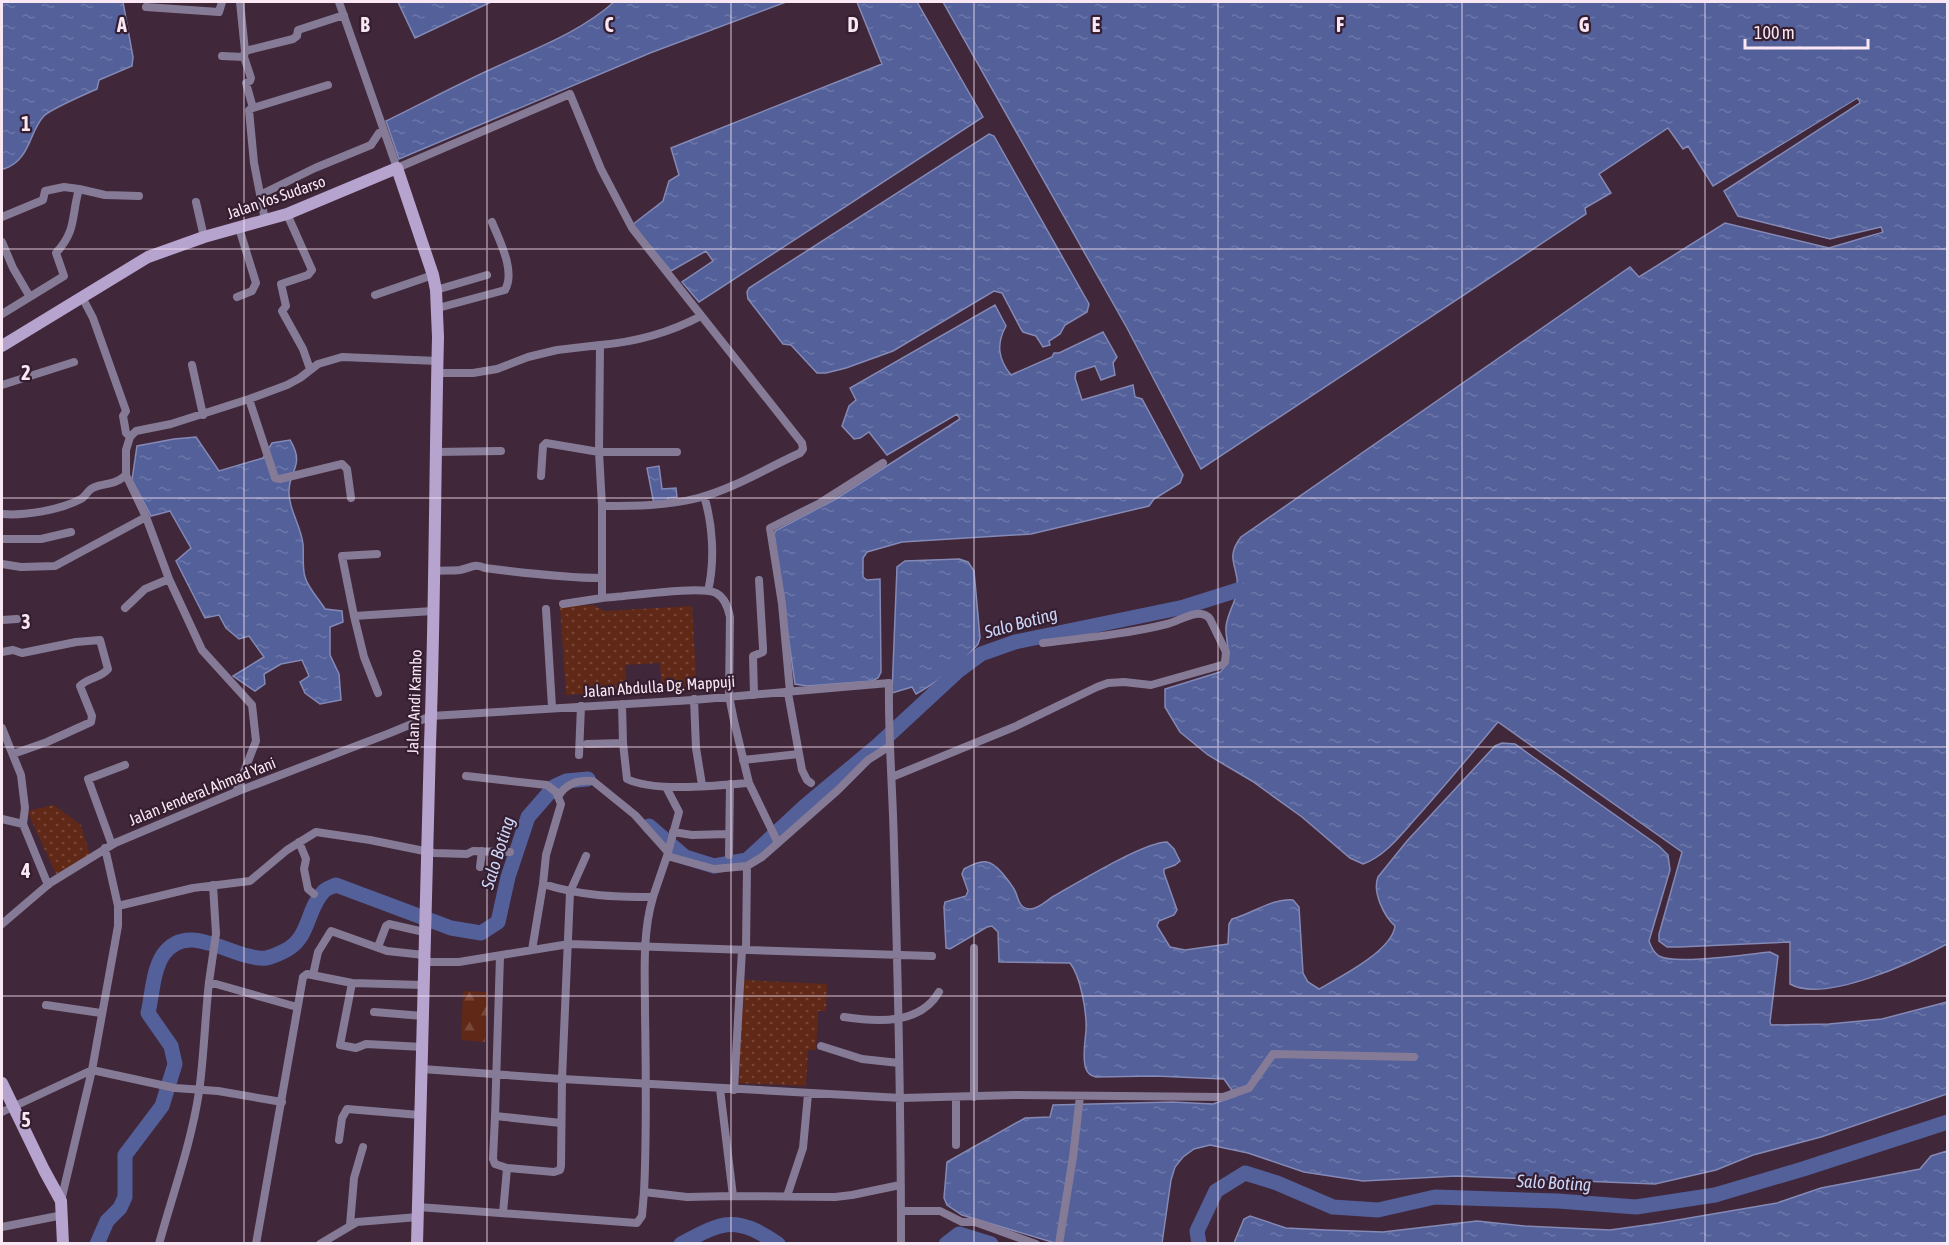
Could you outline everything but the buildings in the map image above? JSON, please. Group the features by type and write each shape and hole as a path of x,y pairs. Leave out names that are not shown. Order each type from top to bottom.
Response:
{"street":[{"path":"146,7 219,12 222,2"},
{"path":"240,2 244,54 251,78 246,83 253,108"},
{"path":"339,2 397,168"},
{"path":"222,56 244,54 293,39 297,36 298,30 344,15"},
{"path":"266,220 254,163 249,110 328,85"},
{"name":"Jalan Yos Sudarso","path":"2,346 148,257 204,237 287,214 570,94 601,169 632,228 701,316"},
{"path":"260,195 315,168 372,145 379,133 384,131"},
{"name":"Jalan Andi Kambo","path":"397,168 433,275 438,309 431,716 417,1244"},
{"path":"2,217 43,200 45,191 64,187 105,195 139,196"},
{"path":"2,314 64,276 56,253 64,246 73,227 79,189"},
{"path":"196,202 204,237"},
{"path":"287,214 312,270 308,275 281,284 286,306 282,311 303,349 310,369"},
{"path":"438,309 505,290 507,287 509,280 507,267 492,222"},
{"path":"237,297 252,291 256,283 240,228"},
{"path":"2,242 13,268 30,297"},
{"path":"436,290 487,274"},
{"path":"375,294 433,275"},
{"path":"82,297 93,318 126,411 123,416 126,433 130,437"},
{"path":"236,792 256,741 252,705 202,650 169,579 146,517 126,475 124,464 130,437 136,431 203,415 287,385 318,364 336,357 473,373 496,369 548,352 631,341 685,324 701,316 802,443 803,449 800,453 704,496 665,504 602,506"},
{"path":"600,345 599,452 602,506 602,598"},
{"path":"2,385 74,362"},
{"path":"192,365 203,415"},
{"path":"249,399 275,478 280,479 342,464 347,469 351,498"},
{"path":"541,476 543,446 546,443 599,452 677,452"},
{"path":"436,452 501,451"},
{"path":"811,783 802,770 789,692 782,604 770,528 820,503 884,463"},
{"path":"2,514 23,515 71,503 84,498 93,488 116,483 126,475"},
{"path":"704,496 709,518 712,567 708,591"},
{"path":"2,564 21,567 55,566 146,517"},
{"path":"2,539 41,539 72,532"},
{"path":"377,554 342,556 364,657 378,693"},
{"path":"434,570 463,569 478,565 485,568 564,577 602,578"},
{"path":"125,608 145,589 169,579"},
{"path":"754,695 753,656 763,652 764,648 759,580"},
{"path":"562,603 708,591 717,593 723,598 728,605 730,616 729,696 743,760 749,783 777,841"},
{"path":"546,609 552,707"},
{"path":"354,616 433,611"},
{"path":"892,777 1014,727 1096,687 1117,682 1151,685 1222,665 1226,658 1226,652 1210,619 1207,615 1199,613 1149,628 1043,643"},
{"path":"2,620 17,619"},
{"path":"2,652 12,650 21,653 76,642 100,640 108,669 105,673 87,680 80,686 92,716 91,722 47,742 13,754"},
{"name":"Jalan Abdulla Dg. Mappuji","path":"431,716 754,695 889,683 890,744"},
{"path":"694,699 696,748 702,785"},
{"path":"622,704 627,779 646,785 666,786 749,783"},
{"path":"579,755 581,706"},
{"name":"Jalan Jenderal Ahmad Yani","path":"2,924 48,885 108,846 236,792 390,734 431,716"},
{"path":"2,728 23,784 26,808 23,824 48,885"},
{"path":"587,744 623,743"},
{"path":"890,744 901,1098 900,1244"},
{"path":"557,794 573,782 593,781 635,815 668,852 714,869 747,866 762,857 777,841 838,790 868,760 890,744"},
{"path":"743,760 799,754"},
{"path":"63,1244 61,1201 92,1070 117,934 118,906 108,846 88,779 125,765"},
{"path":"466,776 547,785 557,794 561,804 546,855 532,950"},
{"path":"729,855 730,784"},
{"path":"320,1244 350,1225 362,1221 418,1212 503,1213 640,1222 644,1192 645,948 648,915 679,809 666,786"},
{"path":"2,820 23,824"},
{"path":"118,906 213,885 250,881 299,842 321,831 426,851 467,854 471,851 510,852"},
{"path":"673,835 728,834"},
{"path":"299,842 306,859 304,869 308,889 314,894"},
{"path":"480,867 482,851"},
{"path":"500,956 493,1159 495,1164 507,1168 546,1172 560,1170 570,892 586,856"},
{"path":"734,1090 744,950 747,866"},
{"path":"543,884 570,892 606,897 653,897"},
{"path":"159,1244 188,1145 199,1090 216,934 213,885"},
{"path":"378,947 388,924 424,926"},
{"path":"312,975 318,952 332,931 395,952 459,962 569,944 897,957 932,956"},
{"path":"974,948 974,1097"},
{"path":"256,1244 303,977 307,974 352,983 423,985"},
{"path":"209,982 297,1007"},
{"path":"352,983 340,1045 356,1048 366,1044 423,1047"},
{"path":"844,1017 866,1021 897,1020 928,1006 939,992"},
{"path":"46,1005 101,1013"},
{"path":"374,1012 423,1016"},
{"path":"822,1046 862,1059 899,1063"},
{"path":"422,1069 562,1080 901,1098 1016,1095 1223,1097 1249,1088 1273,1054 1414,1057"},
{"path":"7,1110 92,1070 175,1088 218,1091 282,1102"},
{"path":"2,1083 7,1110 61,1201"},
{"path":"720,1089 733,1196"},
{"path":"787,1196 803,1148 808,1094"},
{"path":"1059,1244 1080,1096"},
{"path":"956,1097 956,1145"},
{"path":"339,1140 342,1118 347,1110 420,1115"},
{"path":"495,1116 561,1123"},
{"path":"350,1225 354,1178 363,1147"},
{"path":"503,1213 507,1168"},
{"path":"644,1192 687,1197 852,1195 900,1185"},
{"path":"900,1211 940,1211 962,1222 975,1222 1036,1244"},
{"path":"2,1227 63,1215"}],"green space":[{"path":"593,605 605,611 692,606 697,690 662,692 660,663 625,665 627,691 566,695 560,607"},
{"path":"54,805 81,825 90,855 56,874 28,813 31,810"},
{"path":"742,980 827,984 826,1011 818,1011 816,1050 808,1050 806,1086 737,1083"},
{"path":"463,991 488,992 485,1042 461,1040"}],"water":[{"path":"2,2 123,2 133,57 132,66 99,80 97,89 46,114 38,123 24,153 13,165 4,169 2,168"},
{"path":"398,2 491,2 415,38"},
{"path":"614,2 786,2 650,53 399,159 386,121 559,38 601,13"},
{"path":"857,2 917,2 983,117 699,302 682,282 713,261 706,251 671,271 632,225 663,201 669,181 679,175 671,148 882,64"},
{"path":"943,2 1947,2 1947,944 1870,978 1825,989 1805,989 1790,984 1790,942 1667,947 1659,941 1659,934 1682,852 1498,722 1398,838 1378,856 1363,864 1350,858 1302,817 1252,781 1208,755 1180,732 1165,707 1165,689 1220,672 1225,667 1228,657 1226,627 1238,583 1233,552 1241,537 1630,267 1639,277 1725,223 1829,248 1883,232 1881,227 1830,239 1738,216 1724,191 1860,103 1858,98 1713,186 1688,146 1683,149 1668,128 1599,174 1611,193 1585,208 1586,214 1201,469 1127,328"},
{"path":"989,134 994,136 1089,304 1087,312 1065,325 1060,334 1049,341 1050,345 1043,347 1036,336 1023,332 1002,293 994,291 893,351 846,368 817,373 791,345 783,344 748,299 749,288"},
{"path":"995,305 1006,326 1001,339 1000,351 1003,363 1011,375 1103,332 1117,357 1113,363 1115,375 1101,380 1095,366 1076,372 1075,378 1082,400 1133,385 1135,397 1142,399 1183,475 1180,483 1154,499 1149,506 1031,534 902,542 867,552 863,558 863,577 867,580 880,579 881,672 878,678 872,681 807,686 795,684 775,531 834,500 960,419 957,414 887,455 869,432 854,439 842,426 849,406 856,400 850,388"},
{"path":"196,437 219,471 263,458 272,443 290,440 297,461 290,483 289,497 302,537 306,581 325,609 342,611 343,622 330,627 330,655 339,674 341,700 320,704 305,693 300,682 309,676 302,660 281,664 264,674 265,684 255,691 233,676 264,657 249,636 239,639 226,628 219,615 205,618 176,561 191,548 170,511 151,516 132,480 137,446"},
{"path":"659,466 662,489 676,488 677,497 668,498 668,502 654,504 647,468"},
{"path":"959,559 968,562 974,571 980,638 978,644 949,672 916,694 912,687 892,693 897,567 905,561"},
{"path":"1502,743 1515,744 1659,846 1668,855 1670,870 1649,941 1652,949 1659,956 1680,959 1712,958 1770,952 1778,956 1771,1025 1829,1024 1882,1019 1947,1002 1947,1094 1821,1137 1753,1155 1716,1170 1655,1184 1456,1176 1363,1181 1304,1172 1248,1153 1210,1145 1194,1149 1175,1167 1162,1243 1055,1243 962,1215 947,1205 944,1198 947,1162 1025,1118 1050,1117 1053,1105 1172,1102 1213,1104 1236,1096 1224,1079 1155,1076 1096,1077 1090,1074 1084,1060 1086,1023 1084,1005 1077,977 1070,963 999,962 998,932 992,926 950,949 946,948 945,902 966,896 968,891 962,874 964,869 981,862 994,865 1012,885 1023,907 1033,909 1127,856 1167,842 1174,849 1180,861 1164,869 1177,910 1174,915 1159,921 1157,926 1170,947 1185,950 1228,944 1229,924 1232,919 1277,901 1293,900 1299,907 1303,973 1308,982 1319,989 1364,962 1385,945 1395,926 1380,903 1377,890 1378,877 1407,841 1495,746"},
{"path":"1947,1151 1947,1243 1234,1243 1244,1219 1250,1216 1286,1228 1326,1230 1383,1232 1477,1221 1524,1226 1610,1230 1777,1203 1821,1188 1920,1169 1931,1156"}],"pier":[{"path":"1857,99 1859,102 1777,155 1776,153 1846,108 1775,152 1774,150"},
{"path":"1738,218 1830,240 1880,229 1881,232 1828,246 1736,223 1829,244 1869,233 1830,242"}],"waterway":[{"name":"Salo Boting","path":"649,826 685,857 714,866 747,860 805,806 877,746 958,671 981,654 1015,642 1184,607 1238,590"},
{"name":"Salo Boting","path":"97,1244 107,1221 120,1208 125,1197 125,1155 162,1106 175,1064 171,1046 148,1013 157,968 163,955 173,945 185,940 198,940 253,957 274,956 288,949 301,937 318,898 325,890 336,885 451,928 481,933 498,922 508,877 528,817 555,786 566,781 588,779"},
{"name":"Salo Boting","path":"1199,1244 1197,1231 1216,1191 1245,1173 1277,1183 1333,1207 1378,1210 1435,1197 1558,1201 1636,1207 1715,1195 1948,1122"},
{"name":"Salo Boting","path":"681,1244 708,1230 730,1224 751,1229 778,1244"},
{"name":"Salo Boting","path":"946,1244 959,1234 991,1244"}]}
